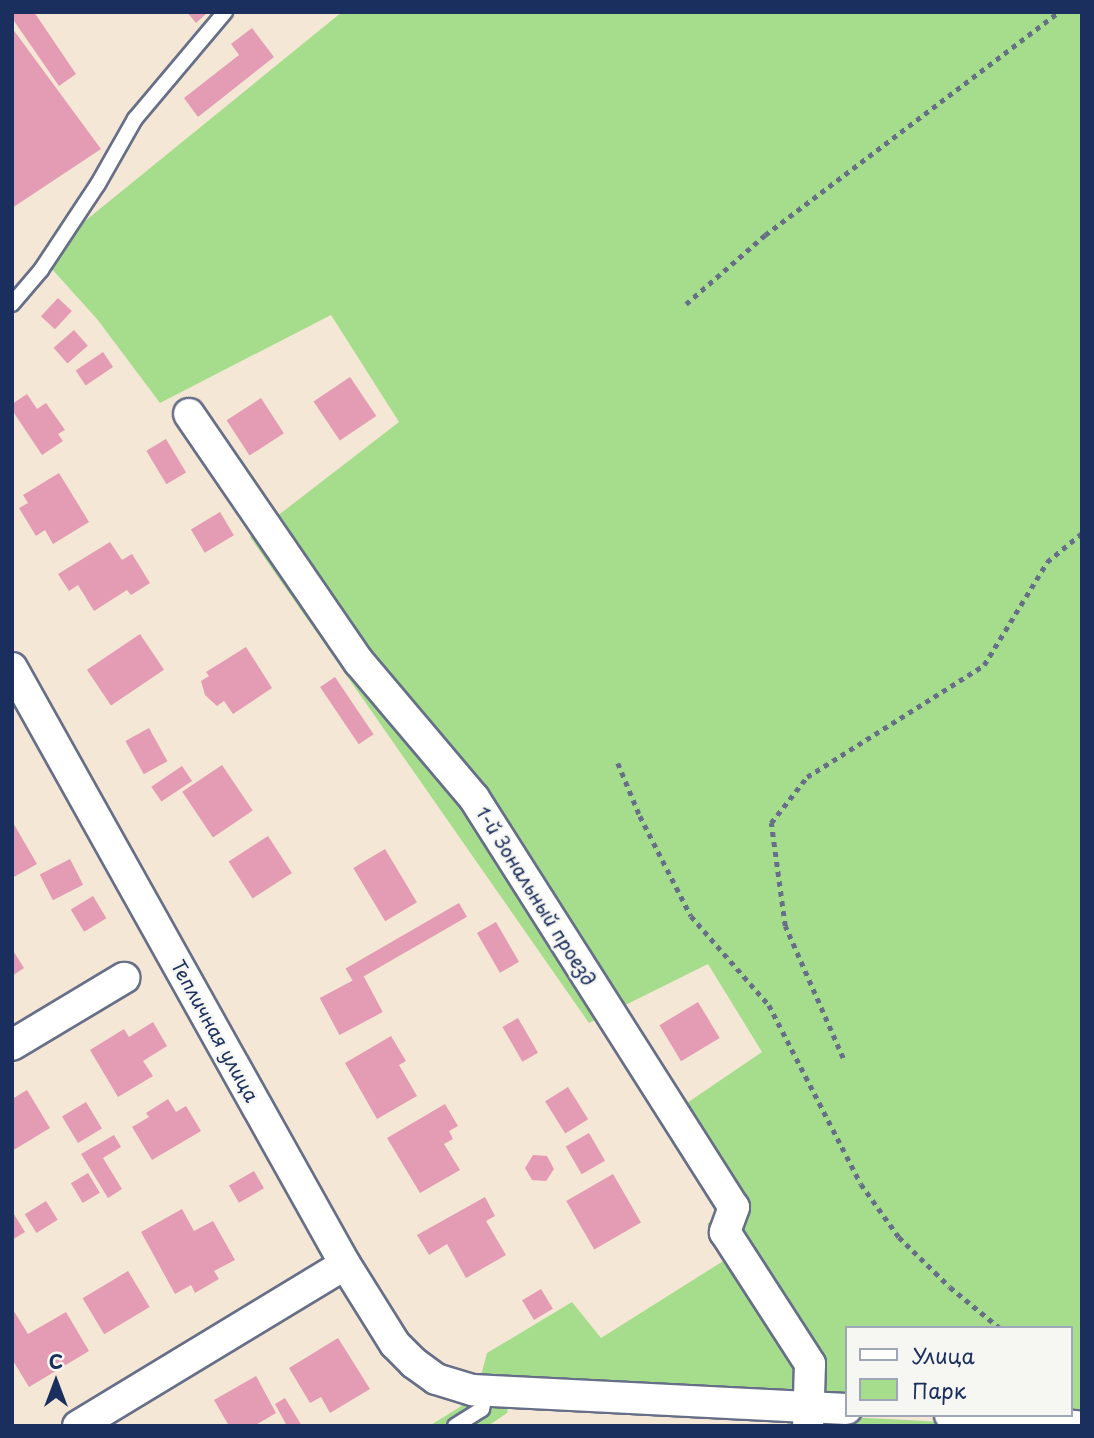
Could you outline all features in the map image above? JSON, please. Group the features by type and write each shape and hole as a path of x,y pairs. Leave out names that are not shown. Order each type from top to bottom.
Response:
{"street":[{"name":"1-й Зональный проезд","path":"189,414 359,662 474,798 734,1207 725,1232 810,1364 809,1416"},
{"name":"Тепличная улица","path":"12,668 345,1264 395,1344 436,1379 486,1391"},
{"path":"12,1045 124,978"},
{"path":"78,1426 345,1264"},
{"path":"486,1391 809,1416 846,1409"},
{"path":"973,1417 1077,1426"}],"lane":[{"path":"12,304 41,270 77,216 135,118 226,12"},
{"path":"455,1426 482,1409 486,1391"}],"path":[{"path":"686,304 765,235 1059,12"},
{"path":"843,1058 785,926 771,823 807,778 984,666 1047,562 1082,533"},
{"path":"618,763 640,816 691,916 768,1005 860,1184 899,1237 950,1287 998,1326"}],"green space":[{"path":"342,12 1082,12 1082,1418 1073,1416 1073,1326 846,1326 846,1397 480,1379 487,1353 572,1302 601,1338 728,1258 707,1224 722,1213 659,1122 762,1052 708,964 589,1023 250,537 399,422 331,315 160,403 97,319 51,268 80,225"},
{"path":"467,1397 510,1399 507,1413 488,1426 429,1426 460,1407"},
{"path":"788,1414 970,1426 787,1426"}],"building":[{"path":"12,12 34,12 76,74 59,86 12,18"},
{"path":"187,12 208,12 196,23"},
{"path":"12,28 101,149 12,208"},
{"path":"252,28 274,57 198,117 184,98 239,55 231,44"},
{"path":"58,298 72,311 55,329 41,316"},
{"path":"74,330 88,346 67,364 54,348"},
{"path":"103,352 113,367 86,385 76,370"},
{"path":"350,377 376,416 340,441 314,402"},
{"path":"27,394 37,409 46,403 65,430 58,434 63,441 42,455 12,410 12,404"},
{"path":"261,398 284,433 249,456 227,420"},
{"path":"166,439 186,472 166,484 146,451"},
{"path":"59,473 89,522 53,544 45,530 36,536 19,508 28,503 23,495"},
{"path":"220,512 234,535 205,553 191,530"},
{"path":"110,542 122,560 132,554 150,583 131,595 127,590 94,611 78,585 69,591 58,574"},
{"path":"140,634 164,670 111,705 87,670"},
{"path":"246,647 272,688 233,714 224,701 217,706 205,695 201,681 209,676 206,672"},
{"path":"335,677 374,734 359,744 320,687"},
{"path":"149,728 167,761 144,774 125,741"},
{"path":"222,765 253,811 213,837 182,792"},
{"path":"182,766 192,781 161,802 151,787"},
{"path":"12,821 37,864 12,878"},
{"path":"268,836 292,873 253,898 229,862"},
{"path":"385,849 417,902 385,921 353,868"},
{"path":"70,859 83,885 53,900 40,874"},
{"path":"93,896 106,918 84,932 71,909"},
{"path":"459,903 467,917 354,982 346,968"},
{"path":"496,922 519,962 500,973 477,933"},
{"path":"12,949 24,968 12,976"},
{"path":"363,975 383,1012 339,1035 320,998"},
{"path":"698,1002 720,1038 681,1061 659,1025"},
{"path":"518,1018 538,1053 522,1062 502,1027"},
{"path":"153,1022 167,1046 143,1061 153,1076 118,1097 90,1050 124,1029 129,1037"},
{"path":"391,1036 406,1061 399,1065 417,1096 377,1119 345,1063"},
{"path":"568,1087 588,1119 565,1134 545,1101"},
{"path":"27,1090 50,1128 12,1151 12,1099"},
{"path":"168,1099 176,1112 186,1106 201,1131 152,1160 132,1127 149,1117 146,1113"},
{"path":"86,1102 102,1129 78,1143 62,1116"},
{"path":"445,1104 458,1126 449,1131 453,1139 444,1144 460,1170 420,1193 387,1138"},
{"path":"589,1133 605,1161 582,1174 566,1146"},
{"path":"114,1135 121,1147 103,1158 122,1189 108,1198 81,1154"},
{"path":"533,1155 547,1156 554,1169 546,1181 532,1180 525,1168"},
{"path":"254,1171 264,1188 239,1203 229,1186"},
{"path":"88,1173 100,1193 83,1203 71,1183"},
{"path":"613,1174 641,1222 594,1249 566,1201"},
{"path":"485,1197 495,1216 486,1221 506,1255 466,1278 447,1244 429,1255 417,1235"},
{"path":"46,1201 58,1220 36,1233 25,1214"},
{"path":"182,1209 194,1231 213,1221 235,1260 214,1271 219,1279 195,1293 191,1285 175,1294 141,1232"},
{"path":"12,1211 25,1232 12,1240"},
{"path":"128,1271 150,1307 104,1334 83,1298"},
{"path":"541,1289 553,1309 534,1320 522,1300"},
{"path":"12,1308 28,1334 66,1312 89,1351 29,1387 12,1359"},
{"path":"338,1338 370,1389 330,1413 321,1397 310,1403 289,1368"},
{"path":"256,1376 276,1413 254,1426 229,1426 214,1400"},
{"path":"285,1398 302,1426 287,1426 275,1404"}]}
